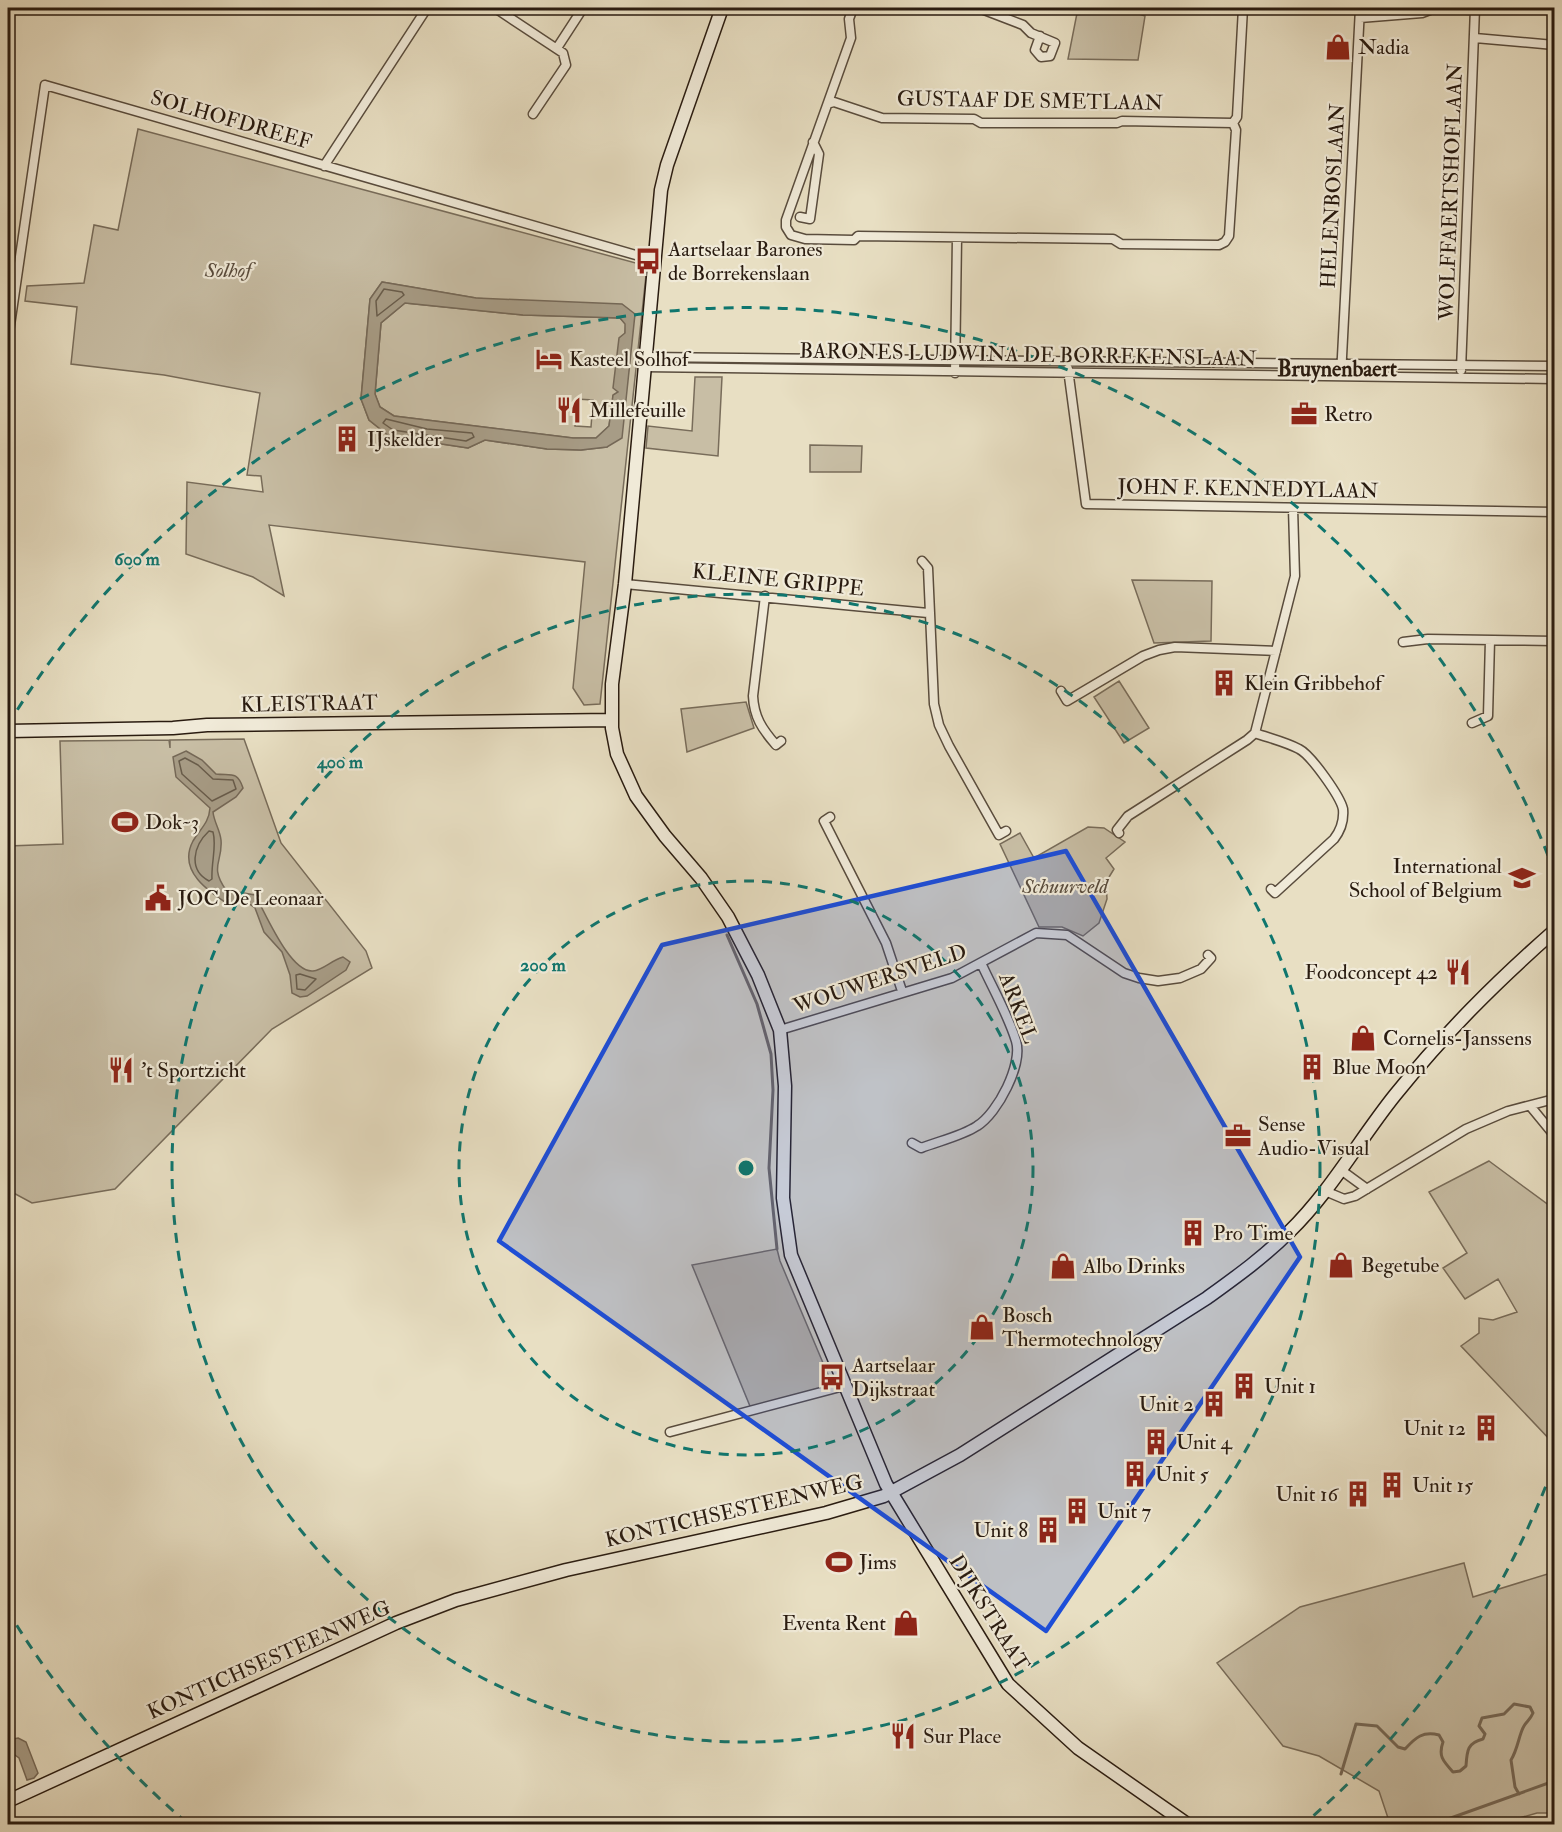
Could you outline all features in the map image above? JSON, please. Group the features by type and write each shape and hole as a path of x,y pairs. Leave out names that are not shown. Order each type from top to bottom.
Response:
{"street":[{"path":"324,166 428,8"},
{"path":"495,8 562,53 566,65 533,114"},
{"path":"556,48 583,8"},
{"name":"DIJKSTRAAT","path":"722,8 667,165 661,190 625,584 612,684 612,720 617,754 636,796 665,836 701,878 728,917 758,975 780,1030 785,1086 783,1198 791,1255 877,1465 891,1493 1008,1684 1078,1748 1187,1824"},
{"path":"853,8 849,20 852,38 786,220 786,227 791,235 805,239 854,240 858,236 1113,239 1121,244 1219,245 1229,236 1236,130 1233,123 1237,117 1243,8"},
{"path":"979,8 1023,25 1031,33 1040,36"},
{"name":"HELENBOSLAAN","path":"1341,376 1360,8"},
{"path":"1360,18 1422,13 1434,8 1475,9"},
{"name":"WOLFFAERTSHOFLAAN","path":"1461,378 1475,9"},
{"path":"1475,38 1554,45"},
{"name":"SOLHOFDREEF","path":"8,339 45,85 654,260"},
{"name":"GUSTAAF DE SMETLAAN","path":"830,103 834,102 882,117 974,119 981,123 1117,123 1122,121 1233,123"},
{"path":"800,217 810,219 819,154 813,142"},
{"path":"955,373 957,238"},
{"name":"BARONES LUDWINA DE BORREKENSLAAN","path":"645,362 1067,360 1554,366"},
{"name":"JOHN F. KENNEDYLAAN","path":"1067,360 1086,504 1554,512"},
{"name":"BARONES LUDWINA DE BORREKENSLAAN","path":"645,362 955,373 1554,379"},
{"path":"1119,833 1117,830 1128,816 1255,733 1295,576 1293,508"},
{"path":"921,561 928,568 928,613 934,704 939,725 999,835 1006,831"},
{"name":"KLEINE GRIPPE","path":"625,584 928,613"},
{"path":"765,596 754,710 761,728 776,744 781,741"},
{"path":"1403,642 1428,639 1554,640"},
{"path":"1472,723 1488,716 1490,640"},
{"path":"1061,691 1067,700 1143,656 1175,647 1276,651"},
{"name":"KLEISTRAAT","path":"8,731 173,728 190,725 612,720"},
{"path":"1255,733 1301,749 1314,762 1342,806 1343,819 1334,839 1275,893 1271,889"},
{"path":"830,817 824,821 886,943 903,991"},
{"name":"KONTICHSESTEENWEG","path":"8,1801 396,1623 456,1600 566,1570 826,1513 891,1493 960,1455 1207,1298 1252,1266 1290,1232 1325,1191 1394,1097 1453,1026 1494,983 1554,931"},
{"name":"WOUWERSVELD","path":"780,1030 952,978 982,965 1021,939 1036,933 1067,935 1124,973 1158,981 1180,978 1201,969 1211,958 1208,955"},
{"name":"ARKEL","path":"912,1143 921,1148 977,1126 988,1116 1014,1074 1018,1056 1016,1041 982,965"},
{"path":"1325,1191 1344,1199 1367,1190 1466,1129 1508,1111 1531,1107 1554,1099"},
{"path":"1531,1107 1554,1135"},
{"path":"1341,1170 1367,1190"},
{"path":"670,1432 844,1386"}],"highlighted area":[{"path":"1066,851 1300,1257 1046,1631 499,1241 662,945"}],"green space":[{"path":"1078,8 1121,8 1145,16 1138,60 1068,59"},
{"name":"Solhof","path":"138,129 647,266 600,704 584,705 573,688 585,562 269,525 284,596 253,577 186,554 187,482 263,492 261,476 247,475 260,393 164,375 71,364 77,307 25,301 27,286 84,283 94,225 118,230","holes":["382,282 476,298 635,314 607,447 581,450 547,449 485,440 468,448 389,436 369,420 361,399 370,299"]},
{"path":"405,303 523,315 620,318 626,324 618,392 613,396 609,426 596,438 573,438 394,416 380,407 375,394 381,323","holes":["576,399 593,400 591,427 575,426"]},
{"path":"695,377 722,377 718,456 646,448 648,426 692,431"},
{"path":"810,445 862,446 861,472 810,472"},
{"path":"1132,580 1212,581 1211,641 1154,643"},
{"path":"1119,681 1149,728 1124,743 1094,697"},
{"path":"746,702 754,728 687,752 681,709"},
{"path":"244,739 281,843 366,951 372,968 272,1029 115,1189 32,1203 8,1190 8,846 63,844 60,741 169,740 170,748 170,740"},
{"name":"Schuurveld","path":"1088,827 1104,828 1125,842 1106,858 1114,869 1106,882 1107,899 1099,923 1083,936 1062,927 1039,927 1000,844 1020,833 1034,858"},
{"path":"1489,1161 1554,1209 1554,1319 1551,1322 1554,1325 1554,1444 1461,1346 1479,1333 1479,1318 1493,1320 1517,1312 1498,1279 1465,1299 1443,1268 1467,1253 1429,1192"},
{"path":"777,1249 834,1389 752,1411 692,1265"},
{"path":"1464,1563 1473,1597 1554,1572 1554,1813 1537,1813 1498,1824 1390,1824 1379,1791 1319,1756 1283,1746 1217,1663 1300,1607"}],"water":[{"path":"382,282 476,298 622,304 635,314 622,438 607,447 581,450 547,449 485,440 468,448 389,436 369,420 361,399 370,299","holes":["405,303 523,315 620,318 625,324 625,333 619,338 613,388 618,392 613,395 609,426 596,438 573,438 394,416 380,407 375,394 381,323"]},
{"path":"186,751 202,760 216,774 236,776 243,788 236,797 213,812 221,840 218,875 226,890 255,895 279,940 304,969 317,970 343,957 350,962 346,970 307,996 300,997 292,993 290,975 282,952 264,932 255,908 248,903 233,902 231,906 205,887 192,871 189,852 193,841 206,822 210,808 176,777 173,757"},
{"path":"18,1738 26,1742 38,1773 34,1778 27,1780 19,1758 12,1753 8,1754 8,1740"}],"waterway":[{"path":"727,935 757,1004 771,1054 773,1090 769,1168 777,1249"},
{"path":"1341,1774 1356,1724 1377,1726 1398,1747 1405,1749 1420,1736 1439,1735 1443,1742 1441,1755 1444,1761 1453,1772 1460,1771 1466,1766 1471,1745 1483,1739 1485,1734 1479,1726 1482,1718 1504,1714 1514,1704 1530,1707 1533,1713 1522,1729 1511,1760 1515,1787 1519,1794"},
{"path":"1434,1824 1554,1781"}],"place":[{"name":"Nadia","path":"1338,47"},
{"name":"Aartselaar Barones de Borrekenslaan","path":"648,261"},
{"name":"Kasteel Solhof","path":"549,359"},
{"name":"Millefeuille","path":"569,410"},
{"name":"Retro","path":"1304,414"},
{"name":"IJskelder","path":"347,439"},
{"name":"Klein Gribbehof","path":"1224,683"},
{"name":"Dok~3","path":"125,822"},
{"name":"International School of Belgium","path":"1522,878"},
{"name":"JOC De Leonaar","path":"158,898"},
{"name":"Foodconcept 42","path":"1458,972"},
{"name":"Cornelis-Janssens","path":"1363,1038"},
{"name":"Blue Moon","path":"1312,1067"},
{"name":"'t Sportzicht","path":"121,1070"},
{"name":"Sense Audio-Visual","path":"1238,1136"},
{"name":"Pro Time","path":"1193,1233"},
{"name":"Begetube","path":"1341,1265"},
{"name":"Albo Drinks","path":"1063,1266"},
{"name":"Bosch Thermotechnology","path":"982,1327"},
{"name":"Aartselaar Dijkstraat","path":"832,1377"},
{"name":"Unit 1","path":"1244,1386"},
{"name":"Unit 2","path":"1214,1404"},
{"name":"Unit 12","path":"1486,1428"},
{"name":"Unit 4","path":"1156,1442"},
{"name":"Unit 5","path":"1135,1474"},
{"name":"Unit 15","path":"1392,1485"},
{"name":"Unit 16","path":"1358,1494"},
{"name":"Unit 7","path":"1077,1511"},
{"name":"Unit 8","path":"1048,1530"},
{"name":"Jims","path":"839,1562"},
{"name":"Eventa Rent","path":"906,1623"},
{"name":"Sur Place","path":"903,1736"}],"district":[{"name":"Bruynenbaert","path":"1337,369"}]}
